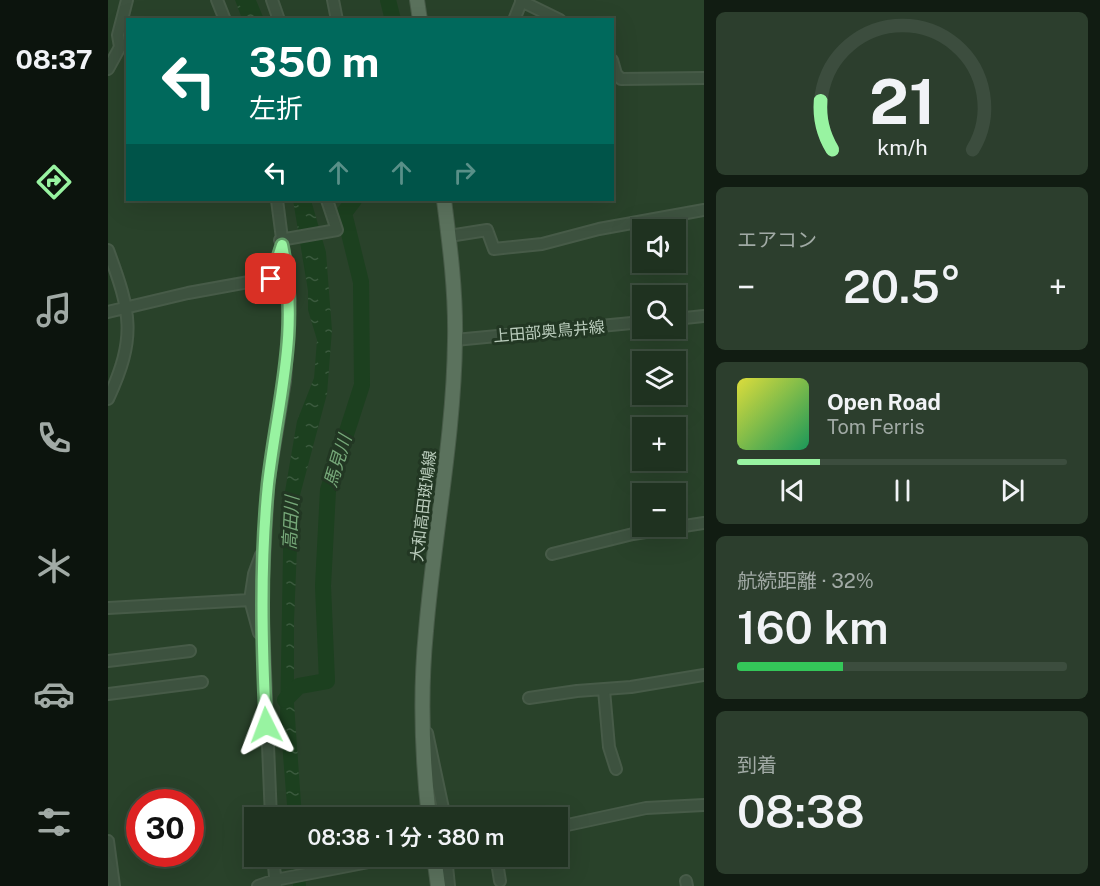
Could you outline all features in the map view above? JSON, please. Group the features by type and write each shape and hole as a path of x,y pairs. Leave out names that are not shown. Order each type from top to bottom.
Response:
{"main road":[{"path":"417,0 420,18"},
{"name":"大和高田斑鳩線","path":"428,807 423,712 426,631 452,404 455,339 444,201"},
{"path":"435,867 438,886"}],"street":[{"path":"108,69 120,47 118,35 126,0"},
{"path":"217,0 224,18"},
{"path":"272,0 278,18"},
{"path":"333,0 337,18"},
{"path":"515,18 521,1 556,18"},
{"path":"614,67 621,79 704,78"},
{"path":"270,807 262,638 264,550 268,485 288,356 290,300 277,201"},
{"path":"283,241 337,230 327,201"},
{"path":"448,236 487,230 494,249 530,246 617,225 704,210"},
{"path":"108,312 188,293 271,279 283,241"},
{"path":"108,250 128,309 128,339 108,399"},
{"path":"686,318 704,316"},
{"name":"上田部奥鳥井線","path":"455,339 632,323"},
{"path":"552,554 633,534 704,523"},
{"path":"262,638 256,627 250,600 254,574 264,550"},
{"path":"108,608 250,600"},
{"path":"108,662 190,651"},
{"path":"529,698 604,690 704,675"},
{"path":"108,694 202,682"},
{"path":"604,690 609,747 616,770"},
{"path":"423,712 443,807"},
{"path":"568,825 646,808 704,805"},
{"path":"108,842 114,886"},
{"path":"274,867 275,883"},
{"path":"258,886 349,867"},
{"path":"447,867 449,886"},
{"path":"498,867 500,881"}],"water":[{"path":"235,0 256,0 264,18 242,18"},
{"name":"高田川","path":"293,201 311,201 326,252 332,330 327,394 299,499 294,622 294,703 301,807 287,807 280,718 284,497 297,421 314,378 317,340 308,310 308,291"},
{"path":"292,867 305,867 306,886 293,886"}],"waterway":[{"name":"馬見川","path":"388,0 392,18"},
{"name":"馬見川","path":"285,700 299,686 327,681 323,586 328,490 362,385 361,282 344,213 353,201"}],"route":[{"path":"266,725 262,638 266,511 271,460 288,356 290,300 282,245 271,279"}]}
